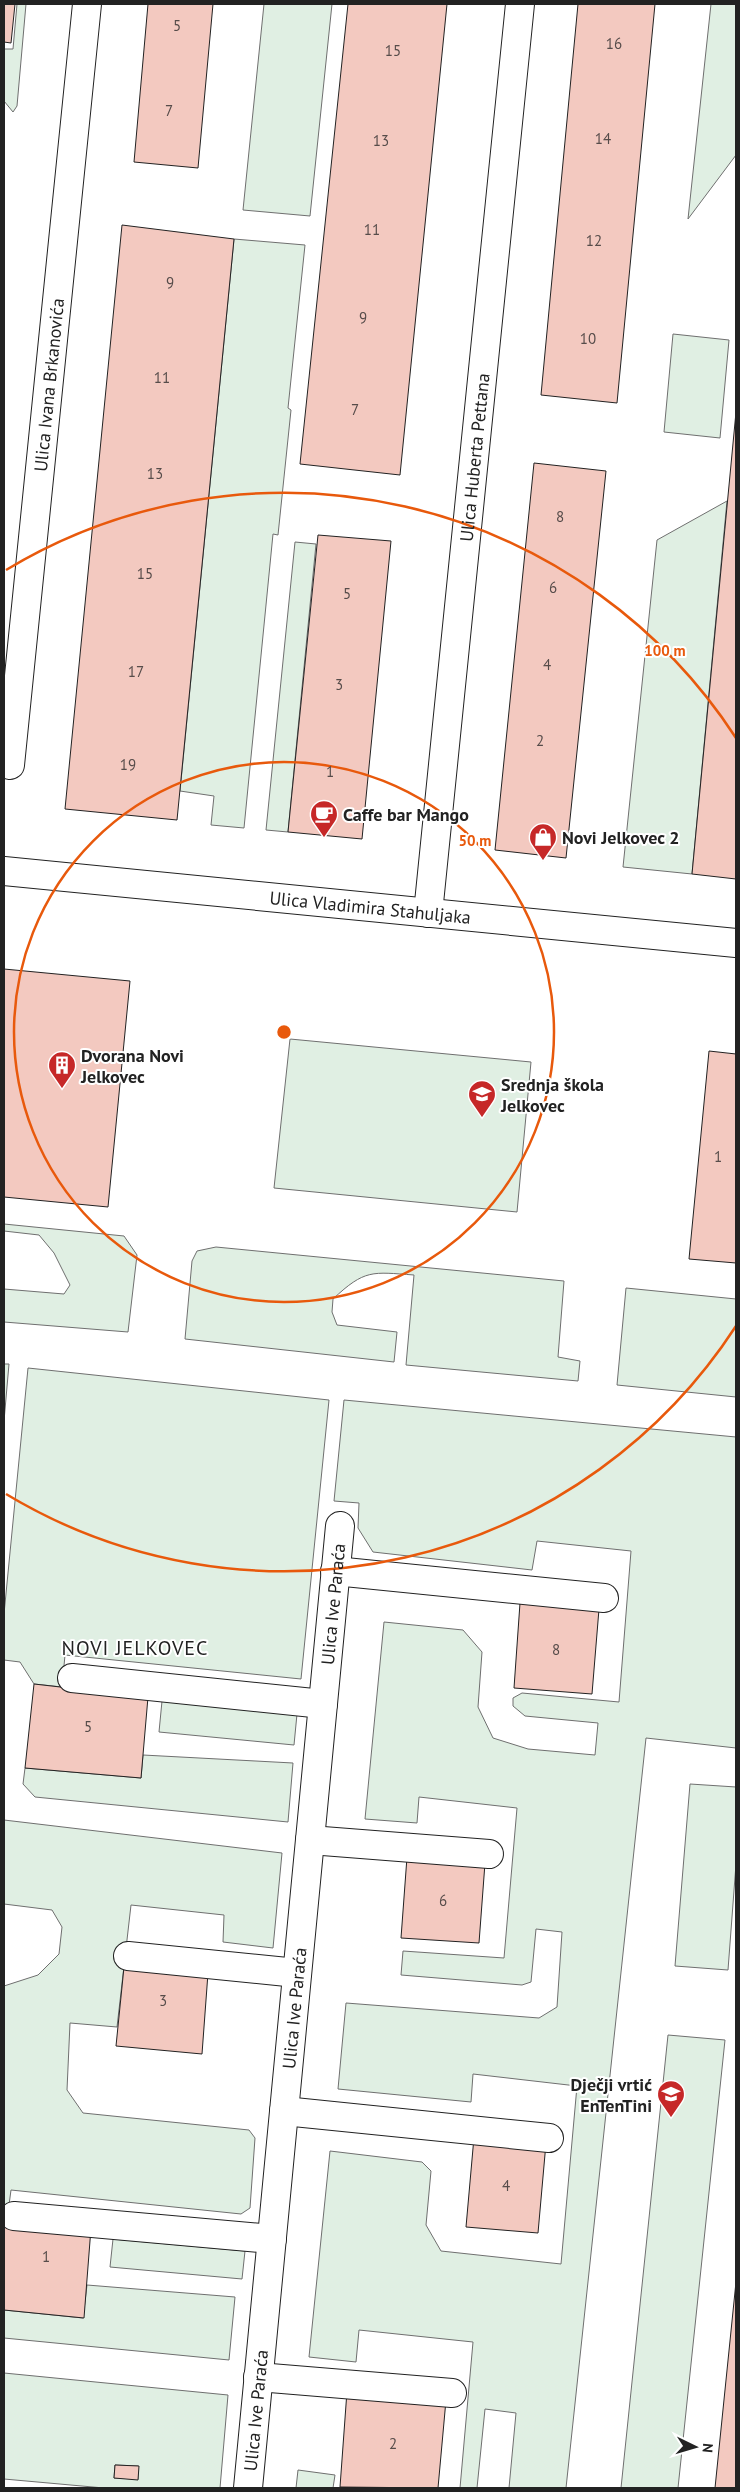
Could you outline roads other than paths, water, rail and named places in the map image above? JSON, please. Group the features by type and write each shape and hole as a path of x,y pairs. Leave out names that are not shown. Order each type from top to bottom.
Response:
{"street":[{"name":"Ulica Ivana Brkanovića","path":"10,765 87,4"},
{"name":"Ulica Huberta Pettana","path":"428,913 520,4"},
{"name":"Ulica Vladimira Stahuljaka","path":"4,871 736,943"},
{"name":"Ulica Ive Paraća","path":"248,2488 340,1526"},
{"path":"336,1571 604,1598"},
{"path":"72,1678 323,1704"},
{"path":"310,1840 489,1854"},
{"path":"128,1956 297,1973"},
{"path":"284,2111 549,2138"},
{"path":"14,2216 272,2238"},
{"path":"258,2377 452,2393"}],"place":[{"name":"Caffe bar Mango","path":"324,838"},
{"name":"Novi Jelkovec 2","path":"543,861"},
{"name":"Dvorana Novi Jelkovec","path":"62,1089"},
{"name":"Srednja škola Jelkovec","path":"482,1118"},
{"name":"Dječji vrtić EnTenTini","path":"671,2118"}],"district":[{"name":"NOVI JELKOVEC","path":"135,1648"}]}
